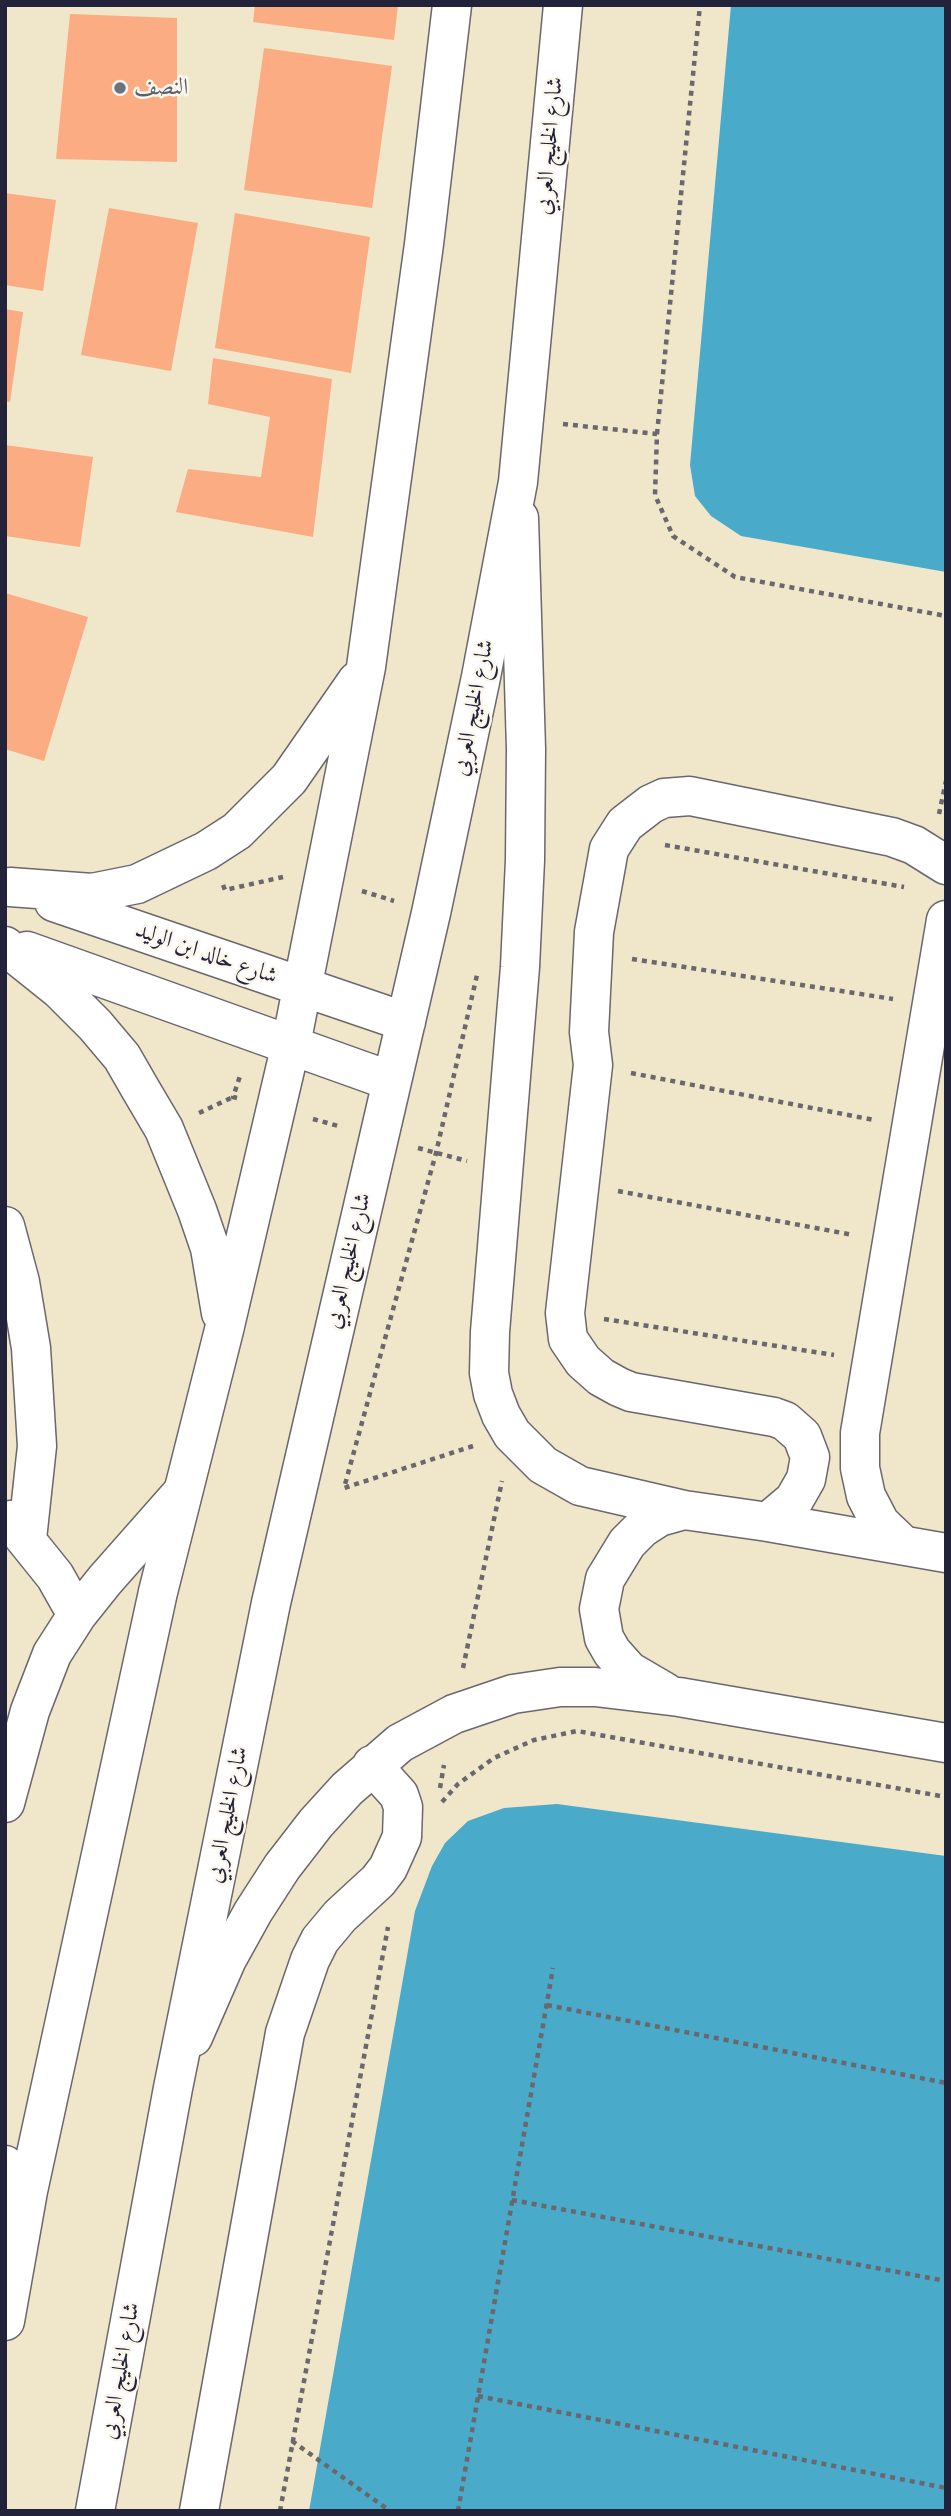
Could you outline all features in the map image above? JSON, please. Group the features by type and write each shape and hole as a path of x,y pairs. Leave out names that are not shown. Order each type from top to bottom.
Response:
{"main road":[{"path":"5,2321 25,2203 180,1495 224,1330 291,1044 366,667 422,258 452,5"},
{"name":"شارع الخليج العربي","path":"95,2511 173,2088 271,1603 406,1022 475,703 518,482 563,5"},
{"path":"518,482 526,749 525,860 520,967 490,1332 489,1373 493,1394 512,1434 543,1465 580,1486 684,1510 946,1553"},
{"path":"8,886 92,893 137,884 206,851 237,831 289,779 366,667"},
{"path":"768,1522 794,1500 806,1479 810,1457 802,1436 774,1417 631,1392 609,1383 588,1366 568,1339 565,1313 593,1065 589,1032 593,953 609,849 625,824 651,804 664,798 690,796 892,838 914,845 946,864"},
{"name":"شارع خالد ابن الوليد","path":"8,886 406,1022"},
{"path":"903,1545 885,1529 872,1509 860,1468 860,1433 946,920"},
{"path":"5,945 391,1081"},
{"path":"5,945 60,990 95,1025 122,1057 164,1129 183,1171 210,1248 224,1330"},
{"path":"5,1226 20,1282 32,1361 37,1446 16,1527 55,1576 76,1615"},
{"path":"5,1803 30,1711 52,1654 76,1615 180,1495"},
{"path":"679,1697 642,1681 621,1664 604,1638 598,1609 605,1579 627,1543 642,1528 659,1517 684,1510"},
{"path":"173,2088 202,2011 253,1912 282,1867 316,1823 372,1765 400,1743 454,1714 513,1693 560,1687 595,1687 679,1697 946,1743"},
{"path":"199,2511 285,2033 310,1960 320,1940 340,1916 379,1881 402,1837 403,1807 398,1795 372,1765"},
{"path":"5,2165 25,2203"}],"path":[{"path":"700,5 657,435 655,495 673,536 735,577 946,616"},
{"path":"524,419 657,435"},
{"path":"615,837 904,887"},
{"path":"206,851 226,890 291,875"},
{"path":"593,953 932,1005"},
{"path":"593,1065 912,1127"},
{"path":"436,1153 344,1488 512,1434 435,1809 458,1784 494,1758 534,1740 577,1731 946,1797"},
{"path":"579,1184 893,1242"},
{"path":"565,1313 873,1360"},
{"path":"280,2511 388,1925"},
{"path":"458,2511 553,1968"},
{"path":"547,2005 946,2083"},
{"path":"512,2200 946,2281"},
{"path":"478,2396 946,2488"},
{"path":"292,2441 390,2511"}],"water":[{"path":"731,5 946,5 946,572 741,536 711,516 695,496 690,465"},
{"path":"557,1804 946,1856 946,2511 309,2511 415,1911 432,1866 445,1843 468,1821 504,1808"}],"building":[{"path":"255,5 398,5 394,40 253,22"},
{"name":"النصف","path":"70,14 177,18 177,162 56,159"},
{"path":"264,48 392,66 372,208 244,190"},
{"path":"5,193 56,200 43,291 5,285"},
{"path":"109,208 198,223 171,371 81,355"},
{"path":"235,213 370,237 351,373 215,348"},
{"path":"5,309 23,312 10,402 5,401"},
{"path":"213,358 332,379 313,537 176,512 188,469 261,477 270,417 208,404"},
{"path":"5,445 93,457 80,547 5,536"},
{"path":"5,593 88,617 44,761 5,749"}],"place":[{"name":"النصف","path":"120,88"}]}
